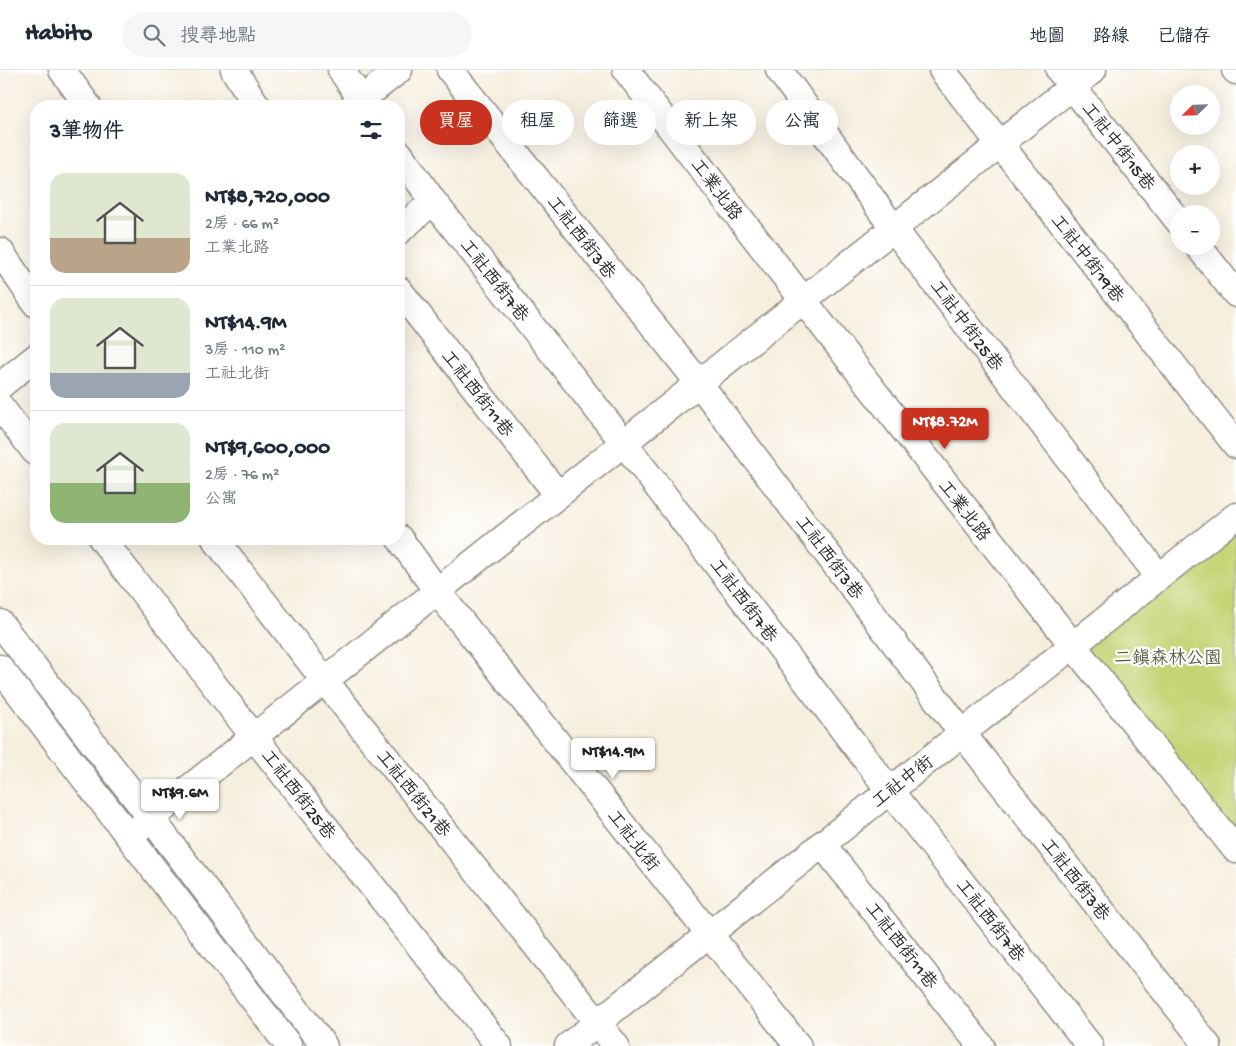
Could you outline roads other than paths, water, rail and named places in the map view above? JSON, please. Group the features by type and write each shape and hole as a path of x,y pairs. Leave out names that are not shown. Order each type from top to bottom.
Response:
{"street":[{"path":"62,70 84,100"},
{"path":"234,70 253,100"},
{"path":"340,70 358,100"},
{"path":"365,100 399,70"},
{"name":"工社西街3巷","path":"450,70 699,383 962,733 1208,1046"},
{"name":"工業北路","path":"626,70 1072,646 1236,850"},
{"name":"工社中街25巷","path":"779,70 894,228 1159,577"},
{"name":"工社中街19巷","path":"942,70 1236,445"},
{"path":"129,836 999,145 1065,78 1094,70"},
{"name":"工社中街15巷","path":"1065,78 1170,211"},
{"name":"工社西街7巷","path":"405,161 433,201 624,443 890,791 1090,1046"},
{"path":"405,226 433,201"},
{"path":"0,252 30,295"},
{"path":"1205,255 1236,294"},
{"name":"工社西街11巷","path":"405,298 558,495"},
{"path":"0,386 30,362"},
{"path":"0,406 30,445"},
{"name":"工社中街","path":"568,1046 1236,516"},
{"name":"工社西街25巷","path":"107,545 254,737 498,1046"},
{"name":"工社西街21巷","path":"220,545 325,681 616,1046"},
{"name":"工社北街","path":"404,545 437,591 798,1046"},
{"path":"0,623 324,1046"},
{"path":"0,668 289,1046"},
{"name":"工社西街11巷","path":"822,844 981,1046"}],"park label":[{"name":"二鎮森林公園","path":"1168,657"}]}
